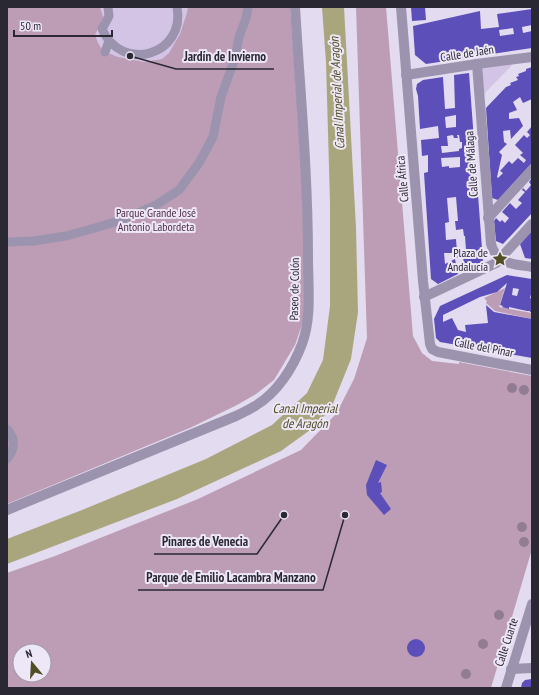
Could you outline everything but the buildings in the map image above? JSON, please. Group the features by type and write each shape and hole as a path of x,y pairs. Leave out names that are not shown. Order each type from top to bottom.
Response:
{"street":[{"path":"108,7 109,16 99,31 119,50 132,55 146,55 159,50 169,41 176,29 178,15 177,7"},
{"path":"7,242 34,241 66,236 102,226 124,219 156,205 179,190 198,163 213,136 221,97 235,58 248,7"},
{"name":"Paseo de Colón","path":"7,510 236,416 256,406 282,381 293,363 307,327 308,312 308,226 294,7"},
{"name":"Calle África","path":"401,7 424,297 430,344 432,349"},
{"path":"105,52 108,41"},
{"name":"Calle de Jaén","path":"406,75 532,57"},
{"name":"Calle de Málaga","path":"477,64 488,218 492,250 500,260"},
{"path":"488,218 532,170"},
{"path":"424,297 500,260 532,224"},
{"path":"500,260 508,263 532,267"},
{"name":"Calle del Pinar","path":"432,349 438,352 532,370"},
{"path":"7,429 13,438 14,445 12,452 7,459"},
{"name":"Calle Cuarte","path":"506,688 532,604"},
{"path":"511,669 532,668"}],"green space":[{"name":"Parque Grande José Antonio Labordeta","path":"7,7 290,7 306,224 304,319 295,345 274,380 256,394 237,405 192,427 7,504"},
{"path":"356,7 386,7 413,336 422,353 432,361 459,364 459,362 532,376 532,549 491,688 7,688 7,573 55,556 198,499 301,450 336,414 354,379 367,338"},
{"path":"505,288 499,307 532,313 532,319 495,311 486,303 487,301 484,298"}],"shaded area":[{"path":"100,7 188,7 180,34 169,53 162,59 144,62 118,57 103,51 95,35 103,17"},
{"path":"519,58 479,99 477,64"}],"water":[{"name":"Canal Imperial de Aragón","path":"322,7 344,7 356,228 358,312 351,359 332,406 317,425 281,451 177,499 7,564 7,539 206,459 272,425 307,393 323,360 330,306 330,202 326,62"}],"place":[{"name":"Jardín de Invierno","path":"130,56"},
{"name":"Plaza de Andalucía","path":"500,259"},
{"name":"Pinares de Venecia","path":"284,515"},
{"name":"Parque de Emilio Lacambra Manzano","path":"345,515"}]}
